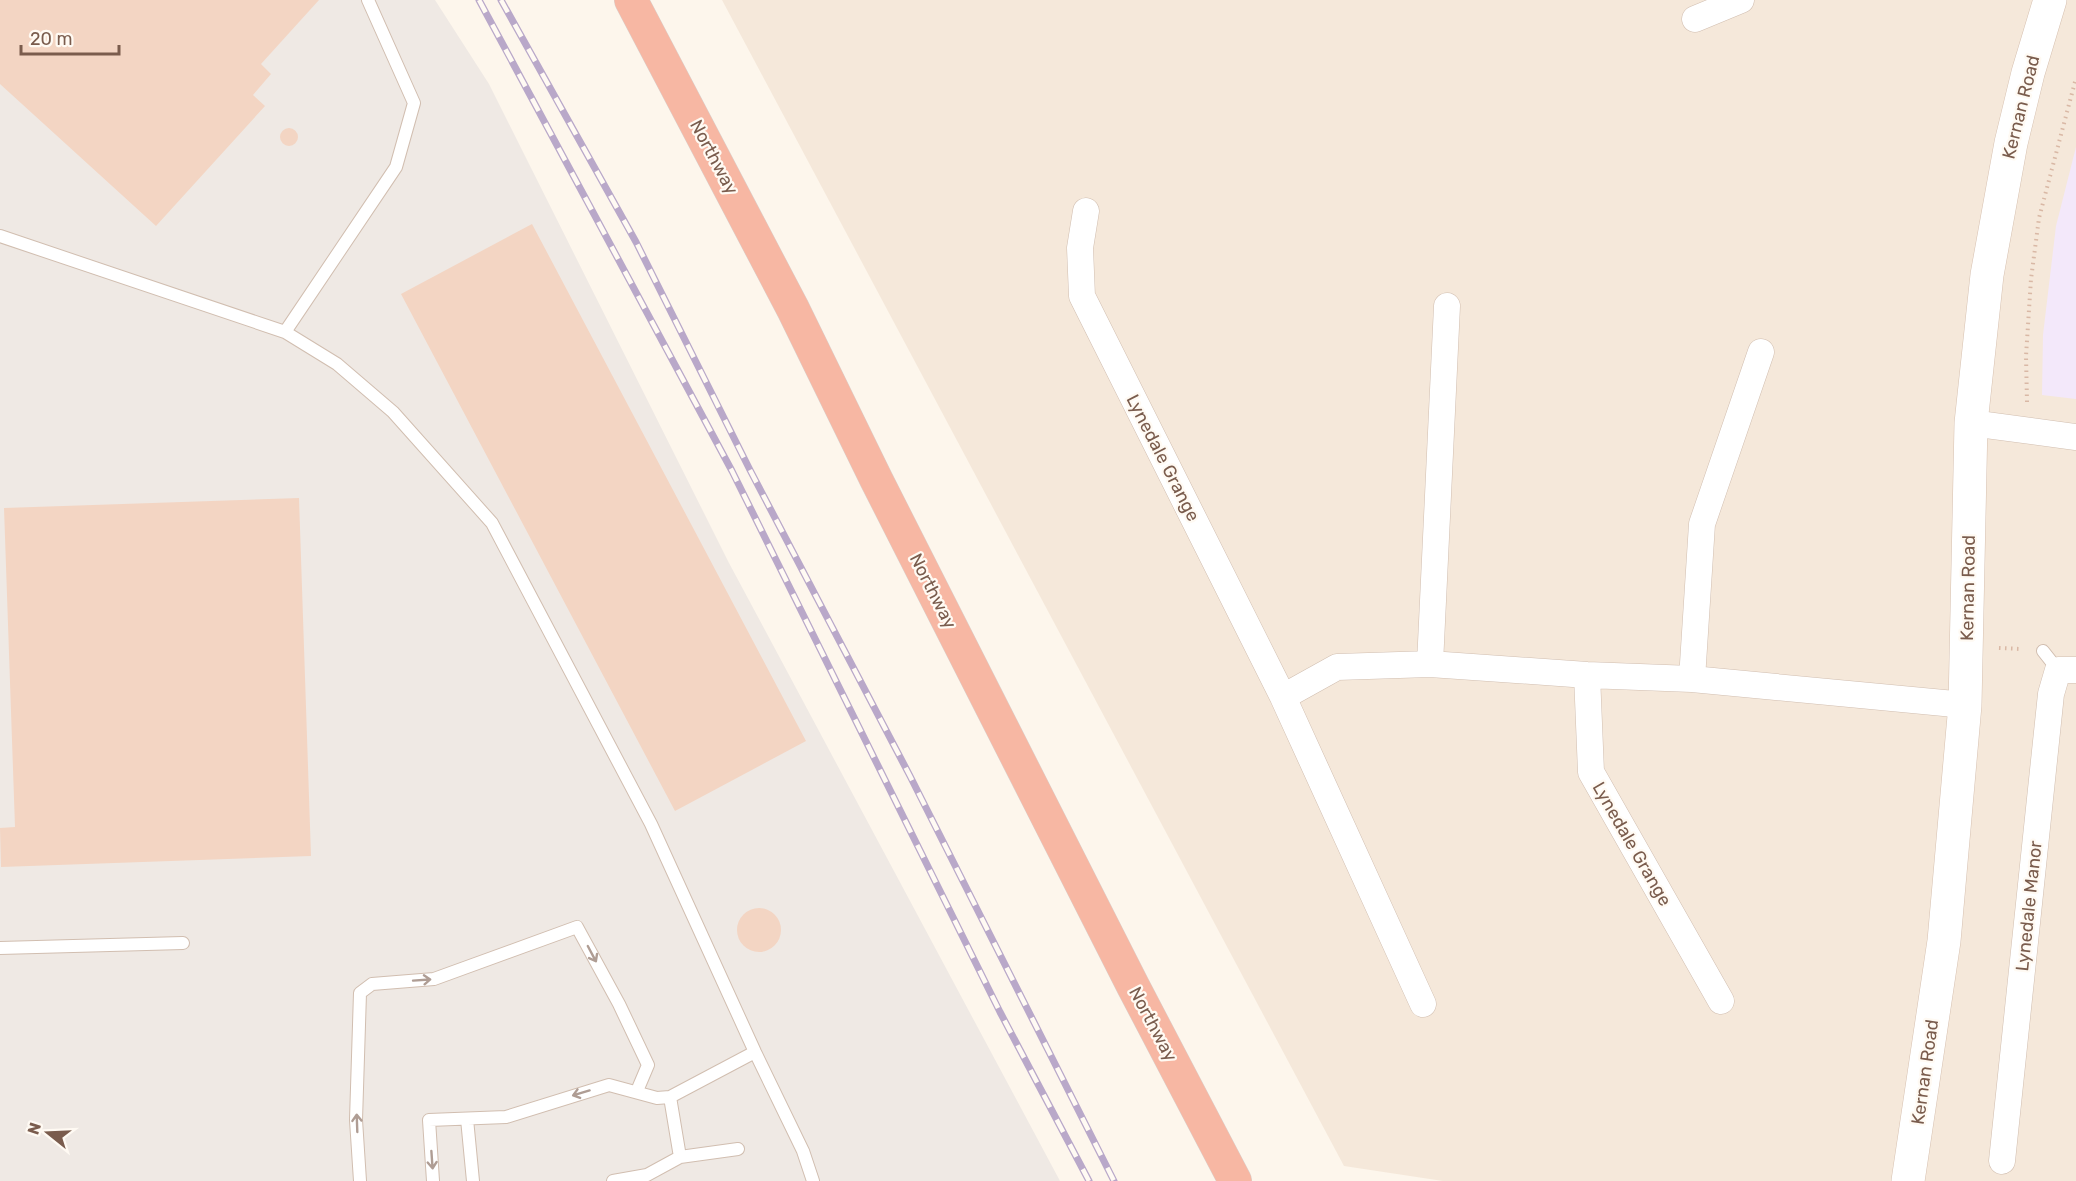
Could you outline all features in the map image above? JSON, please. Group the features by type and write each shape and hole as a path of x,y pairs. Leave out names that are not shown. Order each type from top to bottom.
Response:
{"highway":[{"name":"Northway","path":"632,0 793,309 876,479 1138,997 1235,1181"}],"street":[{"path":"1695,19 1741,0"},
{"name":"Kernan Road","path":"1908,1181 1944,941 1965,705 1971,423 1987,275 2011,143 2045,1"},
{"name":"Lynedale Grange","path":"1086,211 1080,248 1082,296 1283,696 1423,1004"},
{"path":"1430,663 1447,306"},
{"path":"1692,678 1702,524 1761,352"},
{"path":"1971,423 2076,437"},
{"path":"1283,696 1337,667 1430,663 1587,675 1692,678 1965,705"},
{"name":"Lynedale Manor","path":"2002,1161 2050,694 2059,664"},
{"name":"Lynedale Grange","path":"1587,675 1591,772 1721,1001"}],"lane":[{"path":"285,332 396,167 414,103 368,0"},
{"path":"0,236 285,332 337,364 393,412 492,523 651,824 803,1151 813,1181"},
{"path":"360,1181 357,1120 360,993 372,984 434,979 577,927 619,1004 648,1065 637,1091"},
{"path":"0,948 183,943"},
{"path":"433,1181 429,1120 506,1117 609,1085 657,1098 670,1097 755,1052"},
{"path":"670,1097 680,1157"},
{"path":"467,1119 473,1181"},
{"path":"613,1181 647,1175 680,1157 738,1149"}],"path":[{"path":"2027,430 2026,356 2031,279 2039,218 2076,78"},
{"path":"1966,646 2059,664"}],"shaded area":[{"path":"0,0 435,0 489,84 729,563 1060,1181 0,1181"},
{"path":"722,0 2076,0 2076,1181 1443,1181 1344,1166"},
{"path":"2076,147 2076,399 2042,395 2043,335 2056,226"}],"building":[{"path":"0,0 319,0 261,64 271,74 253,95 265,106 156,226 0,84"},
{"path":"289,128 295,131 298,137 295,143 289,146 283,143 280,137 283,131"},
{"path":"532,224 806,741 675,811 401,294"},
{"path":"299,498 311,856 1,867 0,828 15,827 4,508"},
{"path":"759,908 774,915 781,930 774,945 759,952 744,945 737,930 744,915"}],"railway":[{"path":"479,0 732,471 1000,1012 1089,1181"},
{"path":"501,0 636,242 750,470 910,776 1114,1181"}]}
